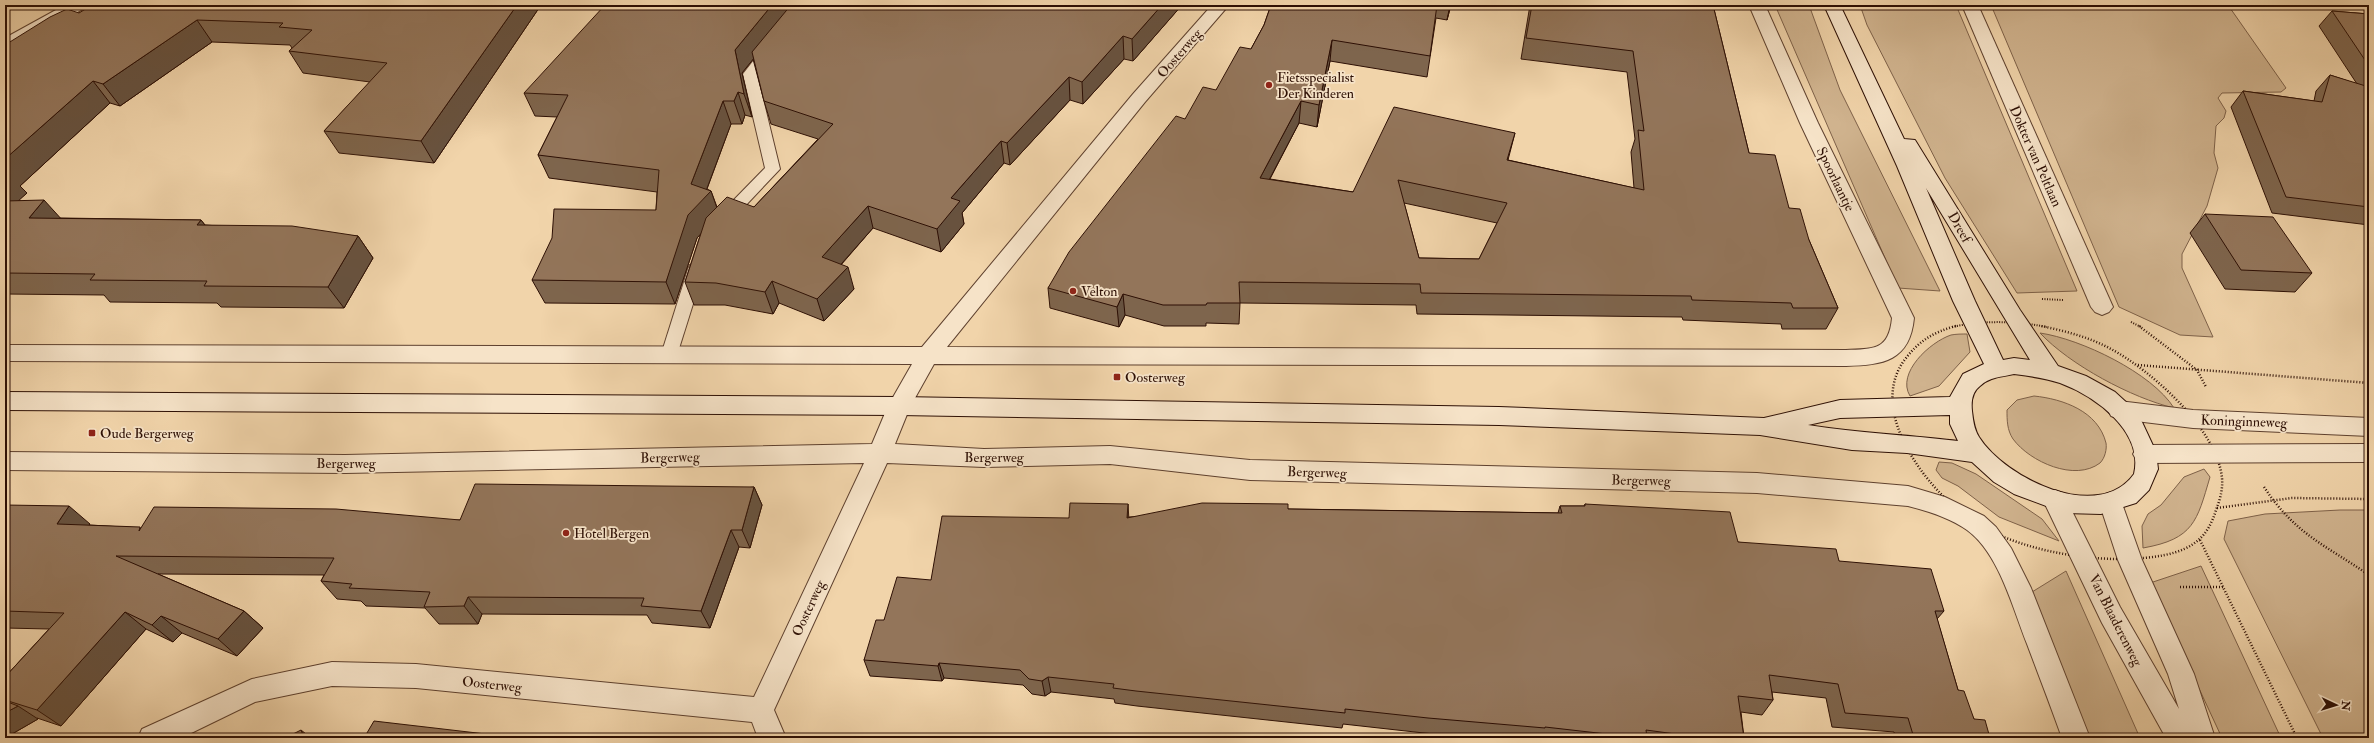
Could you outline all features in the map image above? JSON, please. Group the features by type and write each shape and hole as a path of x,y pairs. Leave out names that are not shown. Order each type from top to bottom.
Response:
{"street":[{"path":"5,45 77,5"},
{"name":"Oosterweg","path":"152,738 252,691 332,674 416,676 761,710 880,453 899,406 928,355 1139,98 1221,5"},
{"name":"Spoorlaantje","path":"928,355 1867,358 1890,350 1896,346 1903,331 1903,318 1809,123 1757,5"},
{"name":"Dreef","path":"1832,5 1964,301 1997,369"},
{"name":"Dokter van Peltlaan","path":"1970,5 2102,307"},
{"name":"Dreef","path":"1868,83 1935,185 2015,322 2050,372"},
{"path":"5,352 928,355"},
{"path":"2014,366 2050,372 2073,379 2102,395 2126,416 2140,435 2147,461 2143,480 2130,495 2111,502 2083,505 2055,500 2023,488 1998,472 1978,453 1965,433 1959,412 1961,394 1972,380 1989,370 2014,366"},
{"path":"5,401 899,406 1499,416 1760,426 1852,441 1907,444 1978,453"},
{"path":"1760,426 1840,409 1960,406"},
{"name":"Koninginneweg","path":"2119,410 2193,419 2369,427"},
{"name":"Bergerweg","path":"5,460 345,464 880,453 984,458 1110,455 1250,470 1757,483 1925,500 1951,510 1975,523 1992,540 2008,564 2076,738"},
{"path":"2145,454 2369,453"},
{"name":"Van Blaaderenweg","path":"2055,500 2115,622 2150,688 2181,738"},
{"path":"2111,502 2130,560 2180,674 2201,738"},
{"path":"761,710 772,738"}],"lane":[{"path":"716,228 773,169 750,74 778,40"},
{"path":"669,354 701,253"}],"path":[{"path":"2138,365 2369,383"},
{"path":"2218,508 2292,498 2369,499"},
{"path":"2272,500 2309,537 2354,564 2369,576"},
{"path":"2200,540 2297,738"}],"shaded area":[{"path":"1775,5 1809,5 1840,90 1940,291 1898,288"},
{"path":"1860,5 1956,5 2077,291 2017,293 1945,178 1867,25"},
{"path":"1991,5 2228,5 2286,88 2281,92 2222,93 2218,98 2226,111 2224,118 2216,126 2214,153 2218,168 2207,206 2182,254 2182,268 2213,337 2180,335 2119,307"},
{"path":"2040,333 2075,342 2095,350 2133,370 2150,382 2164,395 2174,408 2140,397 2102,379 2068,357"},
{"path":"1967,334 1970,352 1939,386 1910,396 1907,387 1911,368 1925,351 1934,344 1951,335"},
{"path":"2034,396 2056,400 2067,404 2087,415 2095,423 2102,432 2106,443 2105,453 2100,463 2090,468 2078,470 2066,470 2054,467 2041,462 2030,455 2013,439 2008,429 2007,410 2017,400"},
{"path":"1939,462 1952,463 1976,474 2042,519 2059,541 1999,517 1958,486 1942,478 1936,470"},
{"path":"2204,469 2210,477 2197,516 2191,526 2173,539 2143,548 2142,526 2148,514 2161,505 2184,477"},
{"path":"2369,510 2369,738 2323,738 2224,539 2228,521 2265,514"},
{"path":"2201,566 2281,738 2222,738 2150,583"},
{"path":"2066,571 2140,738 2088,738 2032,592"}],"building":[{"path":"92,5 517,5 421,141 324,131 387,63 289,51 312,30 279,27 283,23 197,20 103,84 93,81 5,159 5,45 50,17 67,9 79,13"},
{"path":"605,5 772,5 735,50 744,94 738,92 734,101 723,101 691,184 711,191 688,215 666,282 532,280 552,238 554,209 656,210 659,170 538,155 568,95 524,93"},
{"path":"791,5 1162,5 1132,39 1123,36 1082,82 1069,77 1007,143 1001,141 951,198 960,201 937,229 868,206 822,257 848,267 817,299 772,281 765,292 716,283 685,282 706,218 727,197 754,207 833,124 764,101 752,52"},
{"path":"1271,5 1437,5 1430,56 1332,40 1319,105 1301,101 1260,178 1353,192 1394,107 1515,133 1507,160 1644,190 1638,130 1644,131 1633,51 1526,38 1532,5 1713,5 1749,153 1775,155 1789,208 1800,209 1809,240 1838,308 1793,308 1791,303 1692,300 1691,296 1421,293 1420,284 1239,282 1240,303 1163,305 1123,294 1117,307 1048,288 1069,252 1176,116 1185,119 1203,87 1216,90 1240,47 1251,49 1264,25","holes":["1398,180 1507,203 1479,259 1419,258"]},
{"path":"2332,11 2369,14 2369,66"},
{"path":"2330,75 2369,87 2369,207 2286,197 2243,91 2322,102"},
{"path":"44,200 29,218 201,220 197,225 292,226 358,236 328,287 204,286 207,281 90,280 95,274 5,273 5,201"},
{"path":"2205,214 2273,217 2312,273 2241,270"},
{"path":"475,484 754,487 742,530 731,530 701,611 641,606 644,598 468,597 464,606 424,607 430,592 349,588 352,584 321,581 334,558 116,556 244,611 218,639 161,616 152,625 125,612 37,710 5,700 5,677 64,613 5,611 5,505 69,506 57,524 140,527 139,531 154,507 336,509 460,520"},
{"path":"1070,503 1128,504 1127,518 1202,503 1288,504 1288,509 1562,513 1560,506 1585,506 1585,504 1730,512 1738,542 1836,549 1839,561 1931,569 1944,611 1935,611 1958,690 1964,691 1974,719 1985,720 1990,738 1914,738 1908,718 1845,713 1838,684 1769,675 1773,700 1738,696 1744,738 1705,738 1646,730 1647,738 1642,738 1545,727 1428,718 1345,709 1345,713 1136,691 1113,688 1114,684 1048,677 1042,681 1029,679 1020,670 939,663 938,666 864,660 876,620 884,620 897,577 931,580 942,516 1069,518"},
{"path":"5,701 18,706 5,713"},
{"path":"374,721 520,738 364,738"},
{"path":"301,730 304,738 285,738"}],"place":[{"name":"Fietsspecialist Der Kinderen","path":"1269,85"},
{"name":"Velton","path":"1073,291"},
{"name":"Oosterweg","path":"1117,377"},
{"name":"Oude Bergerweg","path":"92,433"},
{"name":"Hotel Bergen","path":"566,533"}]}
